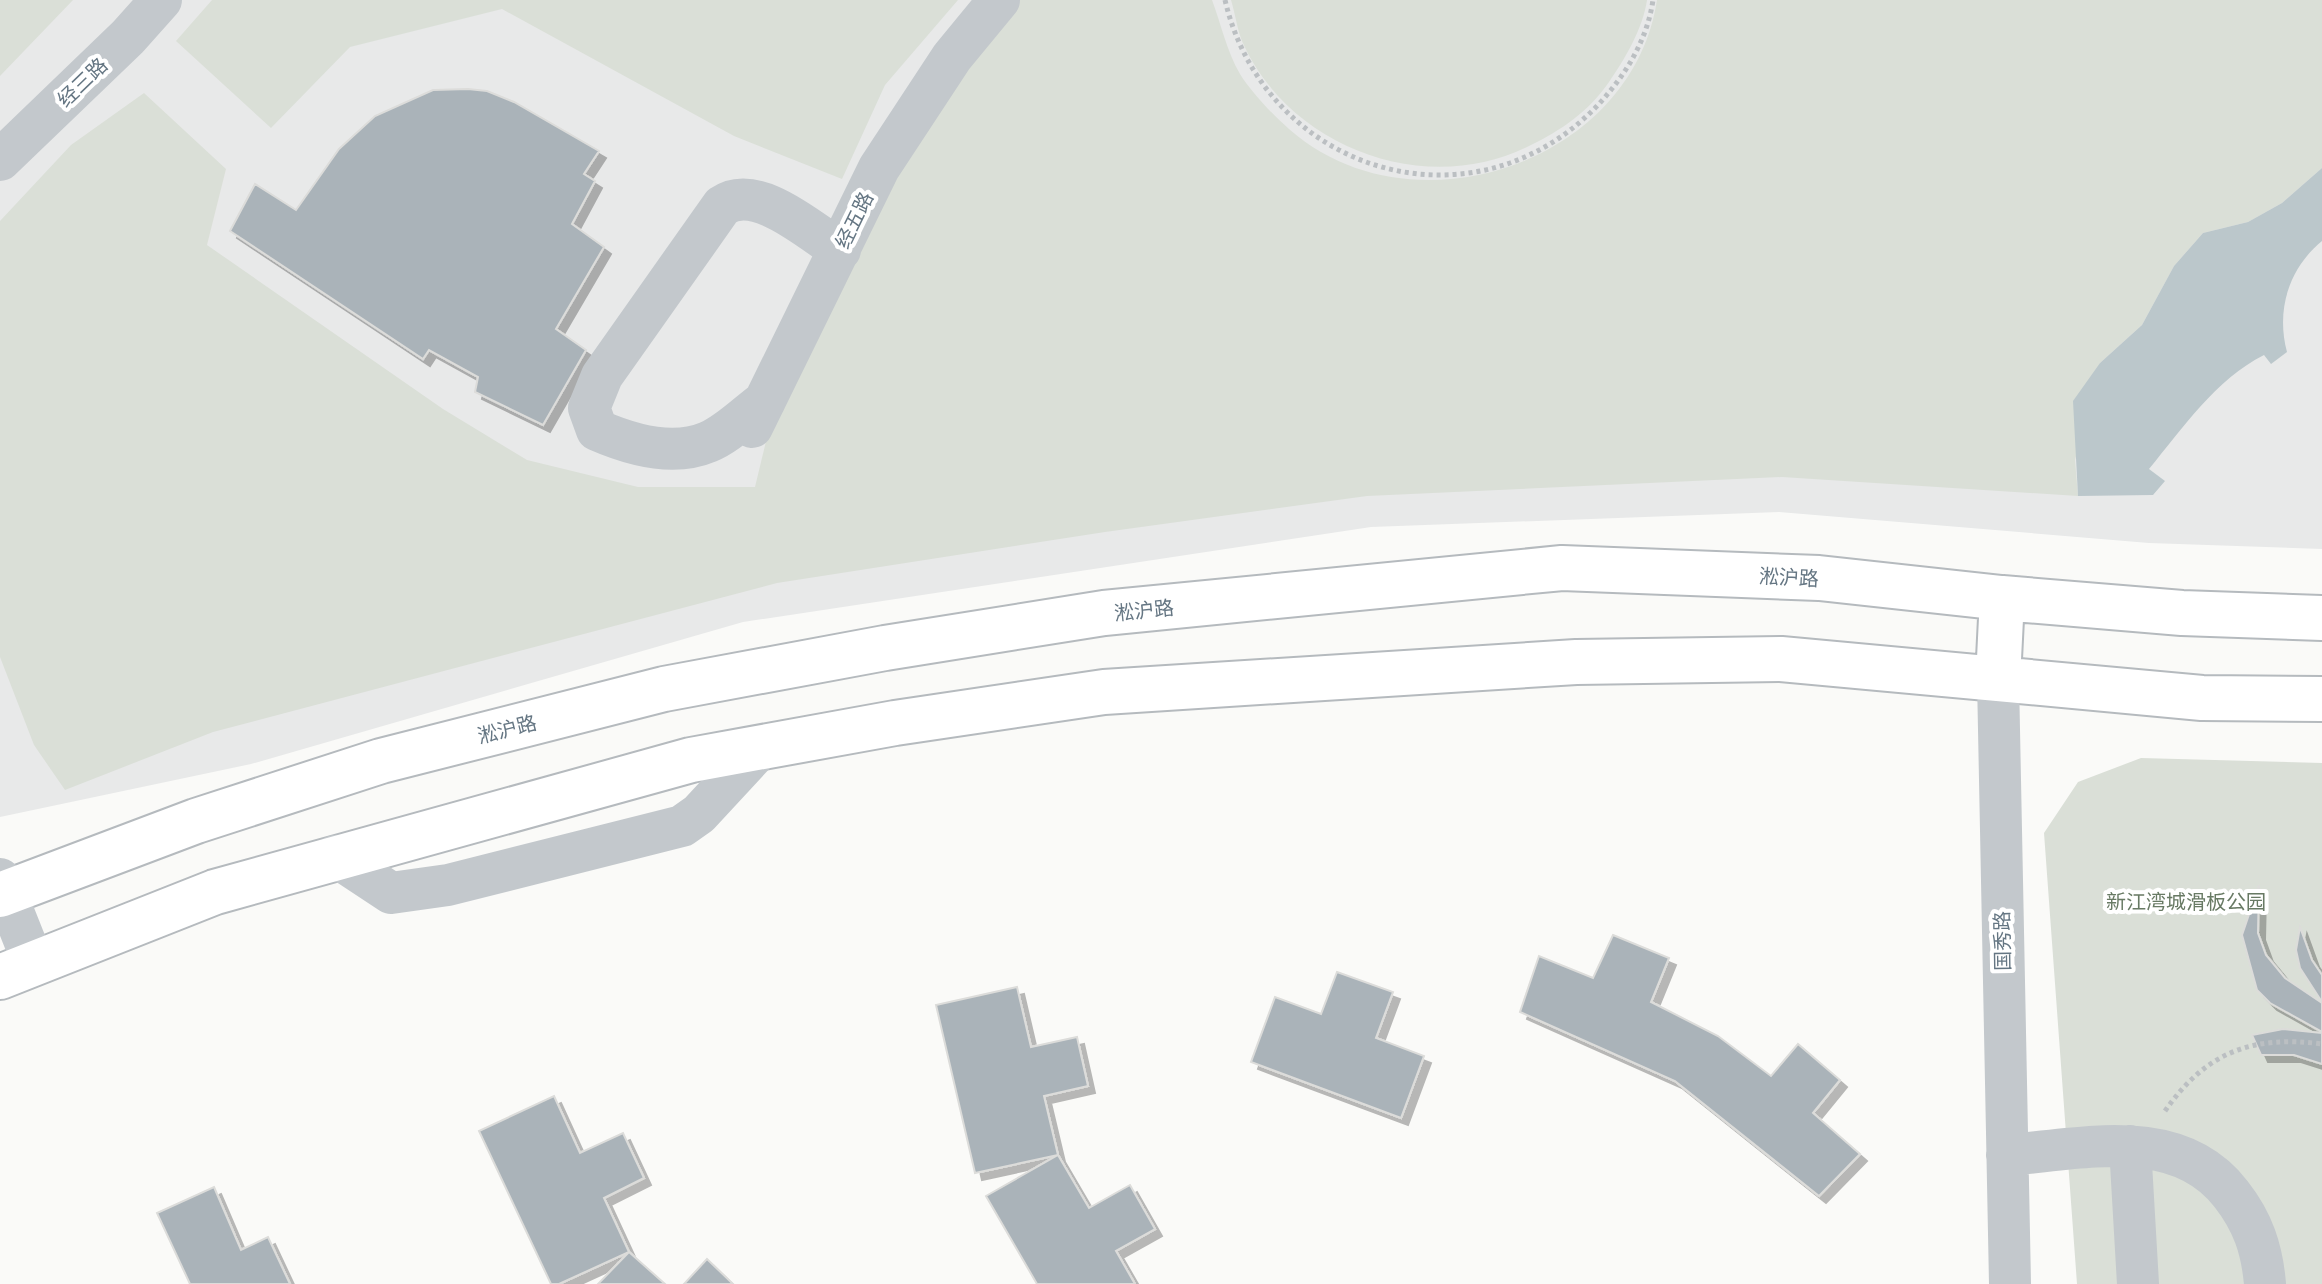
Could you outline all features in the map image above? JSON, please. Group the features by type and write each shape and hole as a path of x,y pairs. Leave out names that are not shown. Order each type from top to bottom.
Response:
{"main road":[{"name":"淞沪路","path":"2,889 381,761 664,689 885,648 1104,613 1562,568 1819,578 2182,613 2322,618"},
{"name":"国秀路","path":"1998,679 2002,598"},
{"path":"16,969 215,892 335,856 691,760 1104,692 1561,663 1781,659 2202,698 2322,699"}],"street":[{"name":"经三路","path":"0,160 128,37 161,0"},
{"name":"经五路","path":"738,457 879,168 952,57 999,0"},
{"path":"765,401 708,442 670,449 626,443 597,430 589,408 602,376 722,206 733,199 748,199 775,209 840,250"},
{"name":"国秀路","path":"1998,679 2010,1284"},
{"path":"335,856 391,893 448,885 583,853 682,826 699,814 761,747"},
{"path":"2,889 16,969"},
{"path":"2135,1146 2138,1284"},
{"path":"2007,1155 2135,1146 2184,1156 2216,1174 2239,1203 2261,1245 2265,1284"}],"path":[{"path":"1225,0 1248,65 1289,115 1348,156 1392,171 1433,176 1480,173 1509,163 1532,154 1581,122 1613,89 1636,55 1650,19 1653,0"},
{"path":"2135,1146 2179,1092 2222,1057 2255,1042 2286,1039 2322,1044"}],"shaded area":[{"path":"0,0 2322,0 2322,549 2149,543 1779,512 1371,527 743,622 251,764 0,817"},
{"path":"2322,168 2322,241 2301,264 2288,292 2283,321 2287,352 2271,364 2264,355 2230,377 2215,391 2149,469 2165,481 2153,495 2078,496 2073,401 2100,363 2142,325 2174,266 2203,233 2248,222 2282,203"}],"green space":[{"path":"0,0 73,0 0,76"},
{"path":"212,0 958,0 885,85 842,179 734,136 502,9 350,47 271,128 176,41"},
{"path":"1017,0 1212,0 1240,74 1289,129 1339,161 1394,177 1452,179 1509,166 1562,141 1606,105 1639,57 1657,0 2322,0 2322,168 2282,203 2248,222 2203,233 2174,266 2142,325 2100,363 2075,460 2078,496 1782,477 1367,496 1105,532 777,583 213,732 65,790 34,745 0,657 0,221 71,145 144,93 226,169 207,245 443,409 527,460 638,487 755,487 768,433 891,171"},
{"path":"1231,0 1647,0 1642,21 1627,53 1601,93 1583,111 1563,127 1529,146 1489,161 1447,167 1405,164 1364,153 1326,135 1292,110 1264,78 1242,41"},
{"name":"新江湾城滑板公园","path":"2141,758 2322,763 2322,1284 2077,1284 2044,833 2078,782"}],"building":[{"path":"433,90 487,91 514,102 599,151 584,174 595,181 572,224 604,247 556,329 586,350 543,425 475,392 478,377 429,350 423,359 230,231 255,184 296,210 339,149 375,116"},
{"path":"2259,885 2258,933 2266,955 2285,978 2322,1003 2322,1032 2270,1003 2257,990 2242,935"},
{"path":"2300,927 2312,960 2322,975 2322,1002 2300,968 2296,950"},
{"path":"1613,935 1669,958 1651,1002 1718,1036 1771,1076 1798,1044 1840,1080 1813,1113 1860,1154 1819,1196 1675,1081 1520,1012 1539,956 1593,978"},
{"path":"1337,972 1393,992 1376,1038 1424,1056 1401,1118 1251,1062 1275,997 1321,1014"},
{"path":"1017,987 1031,1047 1077,1037 1088,1086 1044,1096 1058,1155 975,1173 936,1005"},
{"path":"2283,1029 2322,1033 2322,1064 2294,1055 2261,1055 2252,1035"},
{"path":"554,1096 580,1153 623,1133 644,1178 604,1198 629,1252 559,1284 551,1284 479,1131"},
{"path":"1058,1155 1089,1208 1130,1185 1155,1229 1116,1251 1135,1284 1037,1284 986,1196"},
{"path":"214,1187 241,1250 268,1237 290,1284 190,1284 157,1213"},
{"path":"629,1252 665,1284 598,1284"},
{"path":"707,1259 733,1284 684,1284"}]}
